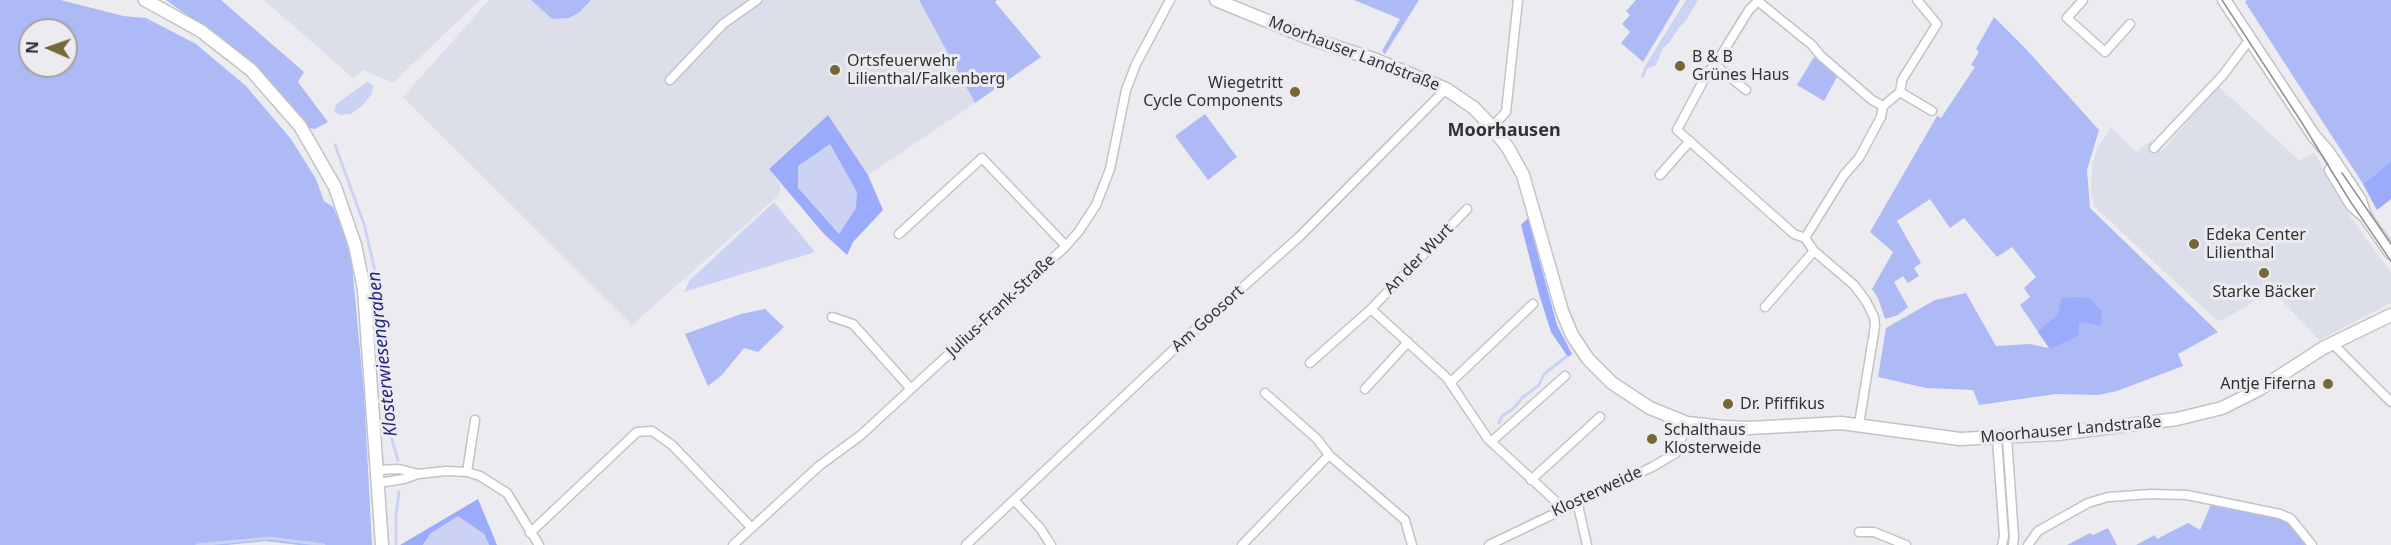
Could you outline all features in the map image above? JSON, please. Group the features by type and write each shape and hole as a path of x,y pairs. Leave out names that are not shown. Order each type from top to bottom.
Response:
{"street":[{"path":"670,81 723,24 757,0"},
{"name":"Julius-Frank-Straße","path":"733,545 819,466 861,435 1066,246 1079,231 1096,205 1110,169 1126,90 1170,0"},
{"name":"Moorhauser Landstraße","path":"1216,0 1309,38 1376,60 1446,89 1474,108 1508,148 1523,175 1552,281 1572,335 1588,359 1612,383 1650,408 1687,423 1731,428 1815,423 1859,424 1960,439 2002,438 2178,419 2222,408 2258,390 2332,343 2391,315"},
{"path":"1492,127 1506,112 1518,0"},
{"path":"1805,238 1844,175 1858,158 1881,117 1883,106 1900,92 1902,80 1936,24 1917,0"},
{"path":"2083,0 2067,18 2105,52 2130,24"},
{"path":"2224,0 2314,136 2346,196 2352,205 2365,216 2391,253"},
{"path":"150,1 201,31 251,70 294,117 332,182 351,230 362,279 382,545"},
{"path":"1859,424 1872,356 1874,317 1854,285 1814,251 1805,238 1794,234 1677,130 1708,72 1715,65 1749,10 1759,1 1812,45 1821,56 1872,100 1883,106"},
{"path":"2154,148 2223,75 2250,39"},
{"path":"1715,65 1746,90"},
{"name":"Am Goosort","path":"966,545 1187,337 1299,237 1446,89"},
{"path":"1900,92 1932,111"},
{"path":"1660,175 1690,141"},
{"path":"899,234 982,158 1066,246"},
{"name":"An der Wurt","path":"1310,363 1371,309 1467,209"},
{"path":"1765,307 1814,251"},
{"path":"1450,383 1533,304"},
{"name":"An der Wurt","path":"1371,309 1450,383 1491,442 1563,508"},
{"path":"832,318 853,324 911,389"},
{"path":"1365,389 1408,342"},
{"path":"2332,343 2391,402"},
{"path":"1491,442 1565,376"},
{"path":"1265,393 1317,440 1329,455 1405,520 1412,545"},
{"path":"1531,480 1600,417"},
{"path":"467,472 475,420"},
{"name":"Klosterweide","path":"1489,545 1676,453 1687,423"},
{"path":"530,533 637,432 652,431 672,445 751,527"},
{"path":"2002,438 2004,536 2002,545"},
{"path":"2002,438 2014,537 2013,545"},
{"path":"1242,545 1329,455"},
{"path":"377,470 399,469 418,474"},
{"path":"378,483 405,479 418,474 446,471 467,472 486,478 507,493 539,545"},
{"path":"2028,545 2038,531 2072,510 2108,497 2187,495 2280,514 2291,519 2312,545"},
{"path":"1014,500 1040,528 1051,545"},
{"path":"1577,501 1587,545"},
{"path":"1859,532 1874,532 1906,545"}],"shaded area":[{"path":"0,0 61,0 123,16 146,18 196,44 246,86 291,139 316,179 324,201 333,207 343,230 352,264 364,394 372,545 299,545 265,541 227,545 0,545"},
{"path":"166,0 221,0 304,72 298,82 328,122 315,129 308,128 259,72 230,46"},
{"path":"264,0 480,0 393,83 363,70 353,78"},
{"path":"489,0 531,0 552,19 580,12 591,0 919,0 975,103 868,175 828,116 769,169 781,186 779,195 632,325 403,97"},
{"path":"531,0 591,0 580,12 569,18 552,19"},
{"path":"919,0 997,0 995,2 1041,57 975,103"},
{"path":"1354,0 1419,0 1385,54 1382,51 1400,19"},
{"path":"1636,0 1680,0 1643,62 1621,43 1630,32 1622,24 1630,15 1626,11"},
{"path":"1686,0 1698,0 1685,22 1663,48 1656,65 1647,69 1643,79 1641,77 1645,66"},
{"path":"2247,0 2391,0 2391,161 2363,184 2245,2"},
{"path":"1994,17 2099,130 2087,170 2090,208 2218,332 2178,354 2183,366 2117,391 2098,395 2056,394 1979,405 1973,390 1926,388 1878,377 1886,328 1935,300 1966,293 1996,346 2030,344 2049,348 2020,305 2030,297 2024,288 2036,277 2012,247 1997,257 1964,218 1950,228 1930,199 1897,221 1921,263 1914,268 1919,276 1908,283 1903,276 1894,282 1908,307 1898,315 1885,319 1878,298 1872,289 1893,252 1870,232 1937,116 1941,118 1975,67 1971,65 1979,52 1976,49"},
{"path":"1814,57 1838,75 1824,101 1797,85"},
{"path":"367,82 373,85 372,93 363,105 351,114 340,115 334,112 336,104"},
{"path":"2218,86 2300,161 2314,152 2349,215 2391,273 2391,303 2319,340 2276,294 2266,294 2219,321 2094,206 2091,193 2092,165 2097,149 2111,127 2136,152 2151,141 2162,151"},
{"path":"1205,114 1237,157 1208,180 1175,136"},
{"path":"828,115 868,175 883,210 853,242 847,255 823,233 769,169"},
{"path":"830,144 857,192 856,208 839,234 798,188 798,166"},
{"path":"2391,161 2391,199 2377,210 2363,184"},
{"path":"774,202 815,252 684,292 690,280"},
{"path":"1528,218 1557,325 1572,354 1568,357 1551,332 1539,294 1521,225"},
{"path":"2090,298 2102,312 2101,326 2079,322 2078,336 2050,349 2038,332 2058,314 2061,299"},
{"path":"765,309 784,327 758,352 744,348 722,375 708,386 685,334 741,314"},
{"path":"478,499 497,545 489,545 484,534 431,533 423,545 400,545"},
{"path":"2212,502 2285,520 2294,526 2309,545 2136,545 2155,535 2157,539 2188,523 2200,530"},
{"path":"458,516 484,534 489,545 423,545 431,533"},
{"path":"2108,528 2117,545 2067,545 2090,533 2093,535"}],"waterway":[{"name":"Klosterwiesengraben","path":"335,145 364,224 377,279 390,433 398,460"},
{"path":"1499,423 1502,416 1539,385 1544,374 1566,357"},
{"name":"Klosterwiesengraben","path":"396,545 399,492"},
{"name":"Klosterwiesengraben","path":"197,545 269,538 324,545"}],"tram line":[{"path":"2222,0 2350,201 2391,261"},
{"path":"2342,173 2391,244"}],"place":[{"name":"B & B Grünes Haus","path":"1680,66"},
{"name":"Ortsfeuerwehr Lilienthal/Falkenberg","path":"835,70"},
{"name":"Wiegetritt Cycle Components","path":"1295,92"},
{"name":"Edeka Center Lilienthal","path":"2194,244"},
{"name":"Starke Bäcker","path":"2264,273"},
{"name":"Antje Fiferna","path":"2328,384"},
{"name":"Dr. Pfiffikus","path":"1728,404"},
{"name":"Schalthaus Klosterweide","path":"1652,439"}],"district":[{"name":"Moorhausen","path":"1504,131"}]}
